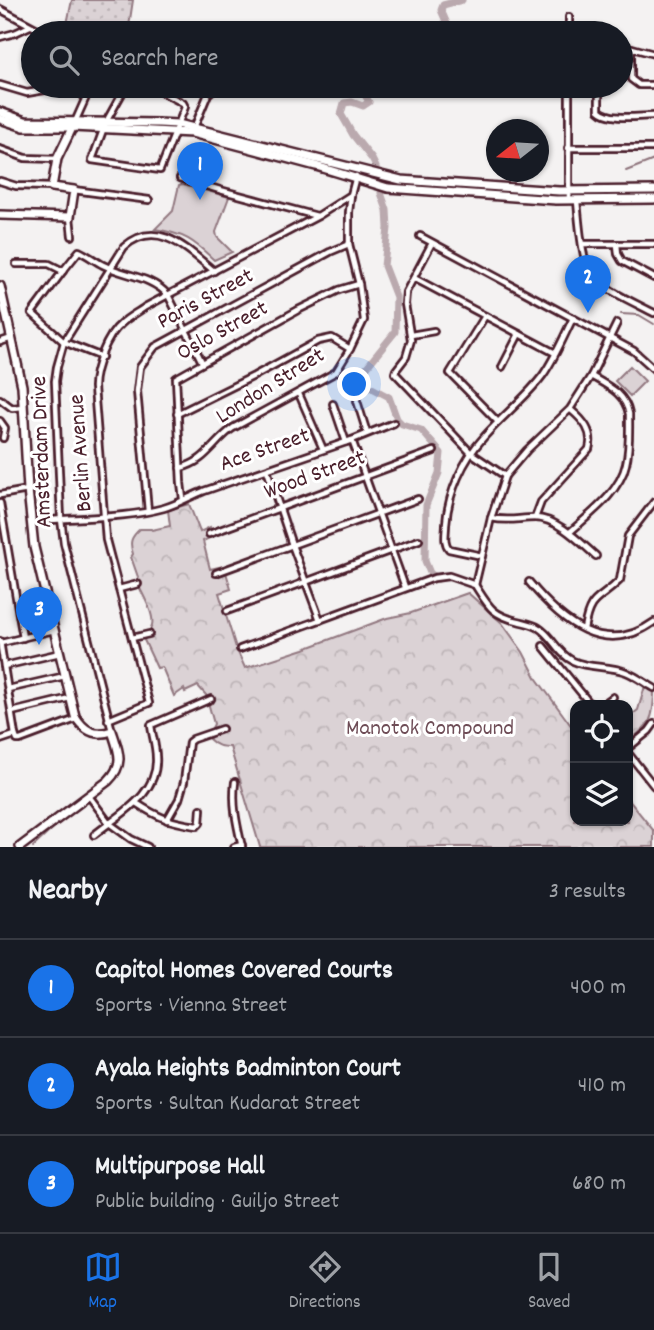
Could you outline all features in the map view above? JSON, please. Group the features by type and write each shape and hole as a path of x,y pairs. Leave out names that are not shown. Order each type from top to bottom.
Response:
{"street":[{"path":"0,9 22,21"},
{"path":"0,37 21,30"},
{"path":"633,49 654,54"},
{"path":"633,80 639,85 654,85"},
{"path":"0,85 21,91"},
{"path":"52,187 57,159 86,98"},
{"path":"120,98 105,126 93,161 160,170 184,105 171,98"},
{"path":"193,131 207,98"},
{"path":"569,98 570,191 588,268 599,282 654,313"},
{"path":"599,98 599,110 604,115 654,116"},
{"path":"0,113 25,121 74,125 178,124 193,131 358,174 388,188 573,200 654,199"},
{"path":"0,119 24,127 74,125"},
{"path":"105,126 174,133 193,131"},
{"path":"568,148 654,148"},
{"path":"0,149 25,158 57,159"},
{"path":"358,174 371,173 401,180 540,190 654,190"},
{"path":"351,195 358,174"},
{"path":"180,178 318,216"},
{"path":"0,181 16,186 52,187 149,200"},
{"path":"72,236 70,217 74,190"},
{"name":"Berlin Avenue","path":"108,720 149,704 106,540 103,517 94,388 97,368 109,339 119,325 145,307 318,216 351,195"},
{"name":"London Street","path":"180,468 199,461 233,428 336,372 364,320 349,244 351,195"},
{"path":"341,202 349,208"},
{"path":"0,215 70,217"},
{"name":"Amsterdam Drive","path":"112,731 64,542 55,381 57,368 64,342 124,247 138,236 151,234 172,239 214,271"},
{"path":"420,236 634,351 654,369"},
{"path":"432,243 407,292 405,304 411,335 409,350 396,370 397,376 471,453 505,476"},
{"name":"Paris Street","path":"148,511 137,391 140,367 155,347 349,244"},
{"path":"582,244 654,244"},
{"path":"617,244 622,261 654,278"},
{"path":"102,357 64,342 33,314 63,271 81,251 104,266 155,284 168,295 202,362"},
{"path":"16,264 49,264 63,271"},
{"path":"414,278 555,353"},
{"name":"Oslo Street","path":"183,499 176,378 298,310 339,290 359,284"},
{"path":"0,286 20,374 34,547 76,719 88,731 104,734 112,731 120,759 119,768 108,781 20,847"},
{"path":"485,316 450,373 498,422"},
{"path":"482,556 449,549 445,544 447,508 459,474 471,453 545,373 573,318"},
{"path":"475,585 491,518 505,476 527,450 570,409 591,376 617,323"},
{"path":"411,335 434,331"},
{"path":"502,367 519,334"},
{"path":"0,342 12,338"},
{"path":"177,414 318,341 331,338 350,349"},
{"path":"570,533 609,495 626,467 628,408 617,391 591,376"},
{"path":"299,394 323,449"},
{"path":"0,399 12,408 23,407"},
{"path":"357,401 367,433"},
{"path":"333,404 364,477 405,587"},
{"path":"535,518 541,502 589,449 591,442 587,427 570,409"},
{"path":"0,421 5,428 3,438"},
{"name":"Ace Street","path":"49,520 103,517 176,504 183,499 394,423"},
{"name":"Wood Street","path":"209,534 434,451"},
{"path":"267,470 320,620"},
{"path":"0,495 28,490"},
{"path":"216,573 418,499"},
{"path":"584,629 589,607 594,600 620,580 628,536 654,502"},
{"path":"0,503 23,638"},
{"path":"491,518 513,521 545,519 570,533 596,556"},
{"path":"227,611 419,540"},
{"path":"240,649 405,587 449,576 475,585 487,605 497,614 542,630 565,656 573,661 586,666 626,672 654,688"},
{"path":"529,582 546,602 568,621 584,629 611,637 628,636 654,622"},
{"path":"119,589 138,584"},
{"path":"54,630 0,642 15,735 19,740 76,719"},
{"path":"132,638 149,634"},
{"path":"543,646 587,700"},
{"path":"4,666 60,653"},
{"path":"8,689 66,676"},
{"path":"609,700 613,697"},
{"path":"12,712 71,698"},
{"path":"94,835 136,803 147,790 156,762 151,725 211,699"},
{"path":"633,746 654,724"},
{"path":"167,820 179,799 184,782 189,743 193,739 222,729"},
{"path":"0,740 15,735"},
{"path":"633,757 653,785"},
{"path":"234,847 242,846 235,814 235,782"},
{"path":"89,796 109,823 148,847"},
{"path":"136,803 174,823 200,825 201,809"}],"green space":[{"path":"72,0 133,0 130,21 68,21"},
{"path":"179,185 229,197 216,232 217,237 232,252 214,260 188,239 155,229 173,211"},
{"path":"630,366 645,381 630,396 615,381"},
{"name":"Manotok Compound","path":"189,504 200,532 210,527 212,537 203,541 210,569 224,566 231,589 219,593 245,668 387,618 411,613 468,593 502,623 523,652 537,679 570,724 570,826 633,826 633,805 654,831 654,847 260,847 230,747 219,746 209,739 214,724 206,695 198,686 185,692 184,689 174,696 162,667 157,668 144,640 152,620 150,609 137,582 139,580 131,557 132,540 140,529 152,530 170,526 168,510"},
{"path":"645,686 654,690 650,720 633,738 633,714 638,710"}],"waterway":[{"path":"446,21 441,10 443,5 462,0"},
{"path":"367,98 369,102 363,106 352,102 344,103 341,114 376,167"},
{"path":"626,171 654,160"},
{"path":"381,193 387,210 388,228 384,266 396,297 395,332 359,381 389,397 397,419 402,424 421,430 441,453 439,473 426,505 425,561 430,573 438,579"},
{"path":"621,314 639,315 654,324"},
{"path":"33,847 63,819"}],"place":[{"name":"Capitol Homes Covered Courts","path":"200,200"},
{"name":"Ayala Heights Badminton Court","path":"588,313"},
{"name":"Multipurpose Hall","path":"39,645"}]}
